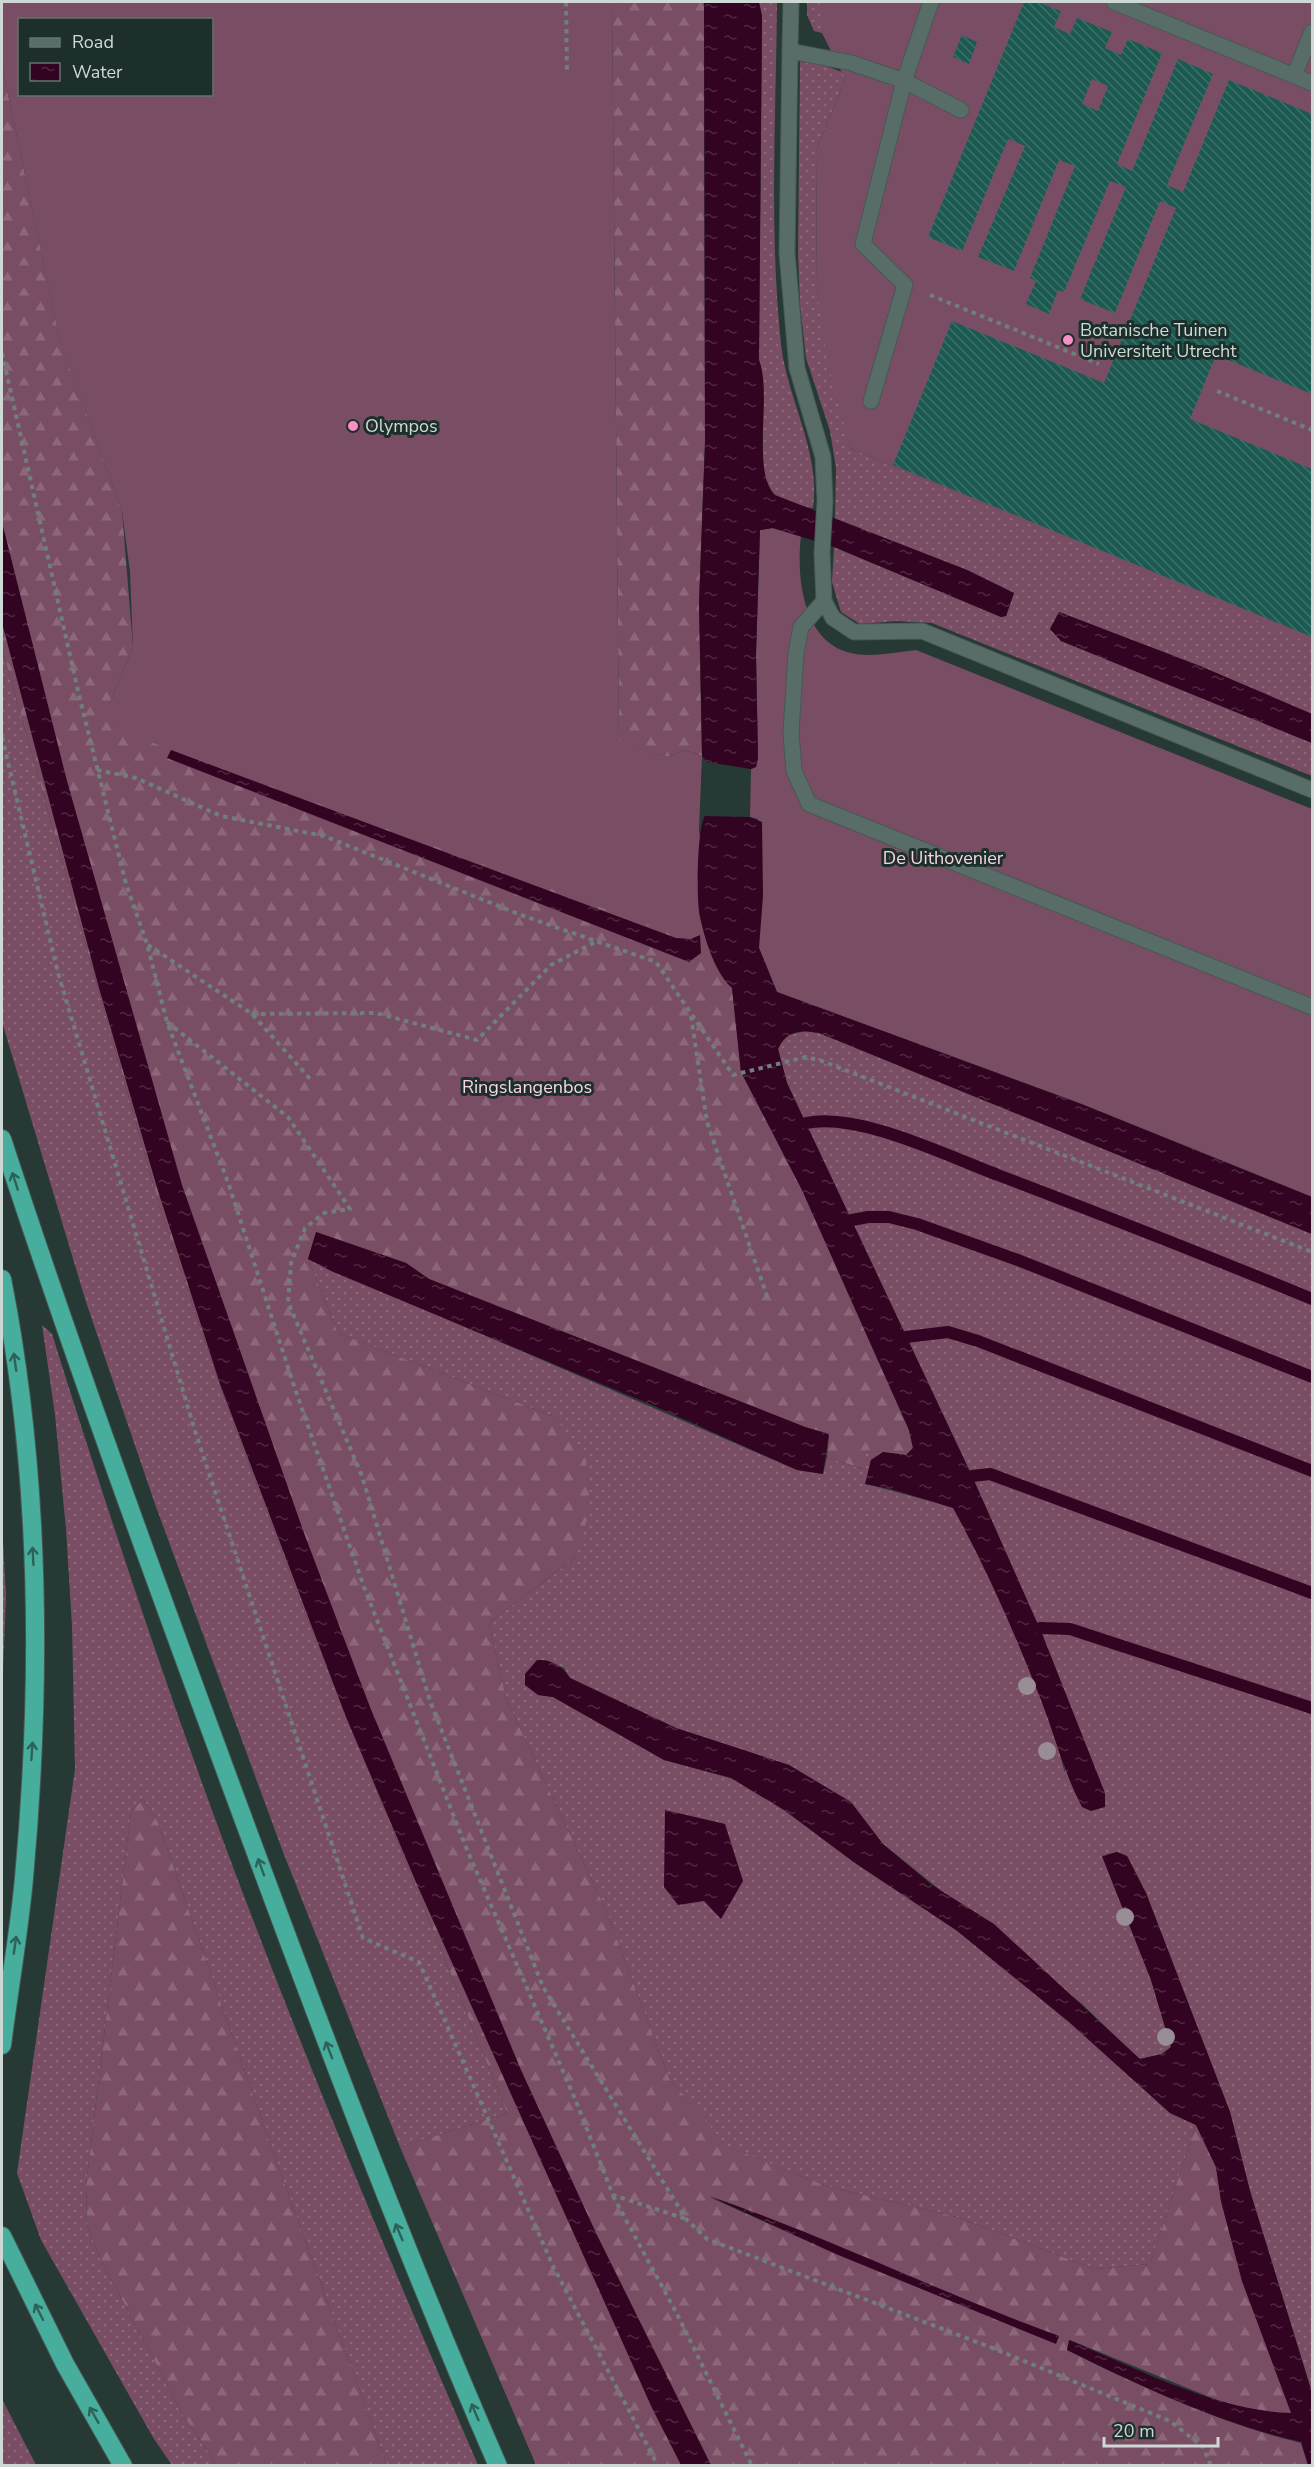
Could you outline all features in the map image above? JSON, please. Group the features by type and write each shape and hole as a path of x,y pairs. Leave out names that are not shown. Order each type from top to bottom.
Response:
{"highway":[{"path":"2,1139 107,1448 299,1970 390,2211 498,2466"},
{"path":"2,1279 28,1470 36,1598 34,1718 24,1879 2,2045"},
{"path":"2,2236 65,2364 123,2466"}],"street":[{"path":"791,2 787,253 797,368 823,457 824,601 833,618 854,632 922,631 1312,790"},
{"path":"871,401 905,285 863,244 904,81 931,2"},
{"path":"1114,2 1312,83"},
{"path":"1294,76 1312,32"},
{"path":"790,51 852,63 904,81 961,110"},
{"path":"824,601 801,627 796,653 791,733 794,771 809,804 1312,1007"}],"path":[{"path":"566,2 567,73"},
{"path":"905,285 1099,364"},
{"path":"2,353 46,559 97,770 126,884 147,944 166,1022 229,1185 292,1380 364,1587 465,1845 613,2195 677,2314 752,2466"},
{"path":"1217,391 1312,430"},
{"path":"2,737 58,973 178,1374 363,1938 419,1962 553,2266 658,2466"},
{"path":"97,770 136,778 221,816 324,836 521,915 656,962 733,1075 806,1057 822,1061 1312,1252"},
{"path":"252,1014 376,1013 477,1040 551,965 597,940"},
{"path":"147,944 252,1014 312,1081"},
{"path":"690,1012 707,1122 768,1299"},
{"path":"166,1022 288,1117 350,1209 324,1213 305,1228 291,1263 288,1302 362,1476 430,1701 543,1987 686,2219 707,2239 990,2347 1170,2421 1203,2447 1211,2466"},
{"path":"613,2195 686,2219"}],"green space":[{"name":"Olympos","path":"2,2 612,2 619,740 667,757 685,750 702,756 699,831 717,950 118,730 110,703 133,647 130,572 122,511 60,341 2,66"},
{"path":"612,2 704,2 705,442 699,603 702,756 685,750 667,757 619,741"},
{"path":"759,2 777,2 774,216 777,301 784,365 812,466 813,508 798,505 773,494 767,485 764,470 763,391 759,360 762,16"},
{"path":"807,2 822,2 822,33 814,31 807,15"},
{"name":"Botanische Tuinen Universiteit Utrecht","path":"822,2 1312,2 1312,644 850,448 827,360 817,291 816,151 845,79 822,33"},
{"path":"805,58 847,74 816,151 817,291 850,448 1312,643 1312,714 1200,666 1059,612 1050,629 1061,641 1312,743 1312,776 932,623 897,621 860,624 841,612 832,582 834,547 1001,617 1006,616 1014,593 967,570 835,519 836,468 830,431 806,358 800,304 798,254 800,61 805,61"},
{"name":"Ringslangenbos","path":"2,66 60,340 122,511 133,647 110,703 699,916 732,988 741,1072 802,1190 909,1430 913,1448 906,1455 866,1450 863,1469 827,1457 829,1434 805,1427 429,1279 406,1263 316,1232 308,1259 338,1333 555,1417 586,1460 590,1509 576,1557 489,1623 507,1701 606,1910 669,2078 727,2146 826,2186 957,2217 1095,2269 1150,2264 1196,2125 1216,2167 1221,2201 1242,2281 1292,2414 1252,2411 1212,2398 1070,2340 1067,2350 1211,2415 1301,2443 1308,2465 536,2465 400,2147 507,2113 302,1606 225,1400 160,1208 2,648","holes":["709,2197 802,2231 983,2308 1059,2336 1055,2343 836,2254"]},
{"name":"De Uithovenier","path":"772,528 801,536 800,570 806,606 822,636 835,647 851,653 867,655 916,650 1312,809 1312,1197 1082,1104 777,992 759,948 758,819 750,817 751,769 756,767 758,758 756,654 760,530"},
{"path":"2,648 160,1208 225,1400 302,1606 507,2113 400,2147 283,1852 155,1504 86,1302 2,1022"},
{"path":"805,1031 819,1033 1312,1234 1312,2392 1250,2191 1230,2112 1146,1893 1127,1856 1117,1852 1102,1856 1151,1980 1171,2047 1162,2054 1139,2059 1081,2003 883,1844 850,1802 789,1765 676,1728 570,1678 564,1668 545,1660 538,1695 553,1697 664,1760 731,1778 784,1810 855,1863 956,1930 1069,2022 1170,2113 1196,2125 1150,2264 1095,2269 957,2217 826,2186 726,2146 669,2078 606,1910 507,1701 489,1623 576,1557 555,1417 338,1333 308,1259 797,1470 823,1474 827,1457 862,1469 865,1449 883,1452 871,1460 866,1484 953,1507 1018,1639 1045,1707 1066,1777 1043,1636 972,1476 787,1083 778,1049 784,1036"},
{"path":"42,1325 52,1334 163,1674 264,1950 415,2319 478,2465 387,2465 268,2138 158,1822 143,1799 131,1811 86,2186 87,2225 100,2258 183,2415 217,2465 172,2465 154,2439 41,2240 17,2173 75,1769 72,1626 66,1529 55,1415"},
{"path":"2,1520 6,1596 2,1699"},
{"path":"143,1799 158,1822 268,2138 387,2465 217,2465 183,2415 100,2258 87,2225 86,2186 131,1811"},
{"path":"2,2399 36,2465 2,2465"}],"water":[{"path":"704,2 759,2 762,16 759,360 764,393 764,468 768,483 775,495 967,570 1014,593 1006,616 1001,617 834,547 773,528 760,530 756,654 758,758 756,767 751,769 707,762 702,756 699,603 705,442"},
{"path":"2,522 67,781 182,1185 304,1533 370,1707 521,2070 597,2235 711,2465 681,2465 652,2408 418,1887 346,1717 220,1384 158,1191 99,988 2,623"},
{"path":"1059,612 1200,666 1312,714 1312,743 1061,641 1050,629"},
{"path":"171,750 676,938 691,939 700,935 701,953 689,962 167,758"},
{"path":"705,816 750,817 762,822 763,896 759,948 777,992 1081,1104 1312,1197 1312,1234 819,1033 795,1033 786,1038 778,1049 787,1083 972,1476 1043,1636 1105,1793 1105,1807 1091,1811 1082,1807 1011,1626 953,1508 891,1489 865,1484 871,1460 883,1452 906,1455 913,1448 909,1430 802,1190 741,1072 732,988 721,974 712,955 700,917 699,849"},
{"path":"316,1232 406,1263 429,1279 805,1427 829,1434 823,1474 797,1470 652,1405 331,1271 308,1259"},
{"path":"537,1660 552,1662 564,1670 570,1678 676,1728 789,1765 851,1802 883,1844 932,1885 994,1924 1140,2059 1162,2054 1171,2047 1151,1980 1102,1856 1117,1852 1127,1856 1146,1893 1230,2112 1250,2191 1312,2393 1312,2465 1308,2465 1301,2442 1240,2425 1181,2403 1067,2350 1069,2340 1206,2397 1235,2405 1291,2413 1242,2281 1221,2201 1216,2167 1196,2125 1170,2113 1069,2022 956,1930 855,1863 784,1810 731,1778 664,1760 553,1697 538,1695 525,1685 525,1674"},
{"path":"665,1810 725,1824 743,1881 721,1919 704,1901 678,1905 664,1887"},
{"path":"709,2196 797,2229 1059,2336 1056,2344 836,2254"}],"building":[{"path":"1024,2 1037,2 1061,11 1054,27 1070,34 1077,18 1112,32 1105,48 1121,55 1128,39 1162,53 1117,164 1132,171 1178,59 1213,74 1167,185 1183,192 1229,80 1312,114 1312,394 1216,355 1190,419 1312,469 1312,637 893,465 952,321 1104,383 1176,208 1160,201 1115,313 1080,299 1126,187 1110,181 1064,292 1058,290 1049,314 1026,304 1036,281 1030,278 1075,166 1059,160 1014,271 978,257 1025,146 1008,139 962,251 928,237","holes":["1092,79 1108,86 1098,111 1082,104"]},
{"path":"962,35 977,42 969,64 953,57"}],"waterway":[{"path":"806,1123 827,1121 851,1124 929,1147 1312,1299"},
{"path":"852,1220 889,1217 917,1224 1018,1260 1312,1377"},
{"path":"906,1337 948,1332 978,1341 1312,1471"},
{"path":"972,1476 990,1474 1312,1593"},
{"path":"1040,1628 1070,1629 1312,1708"}],"place":[{"name":"Botanische Tuinen Universiteit Utrecht","path":"1068,340"},
{"name":"Olympos","path":"353,426"}]}
